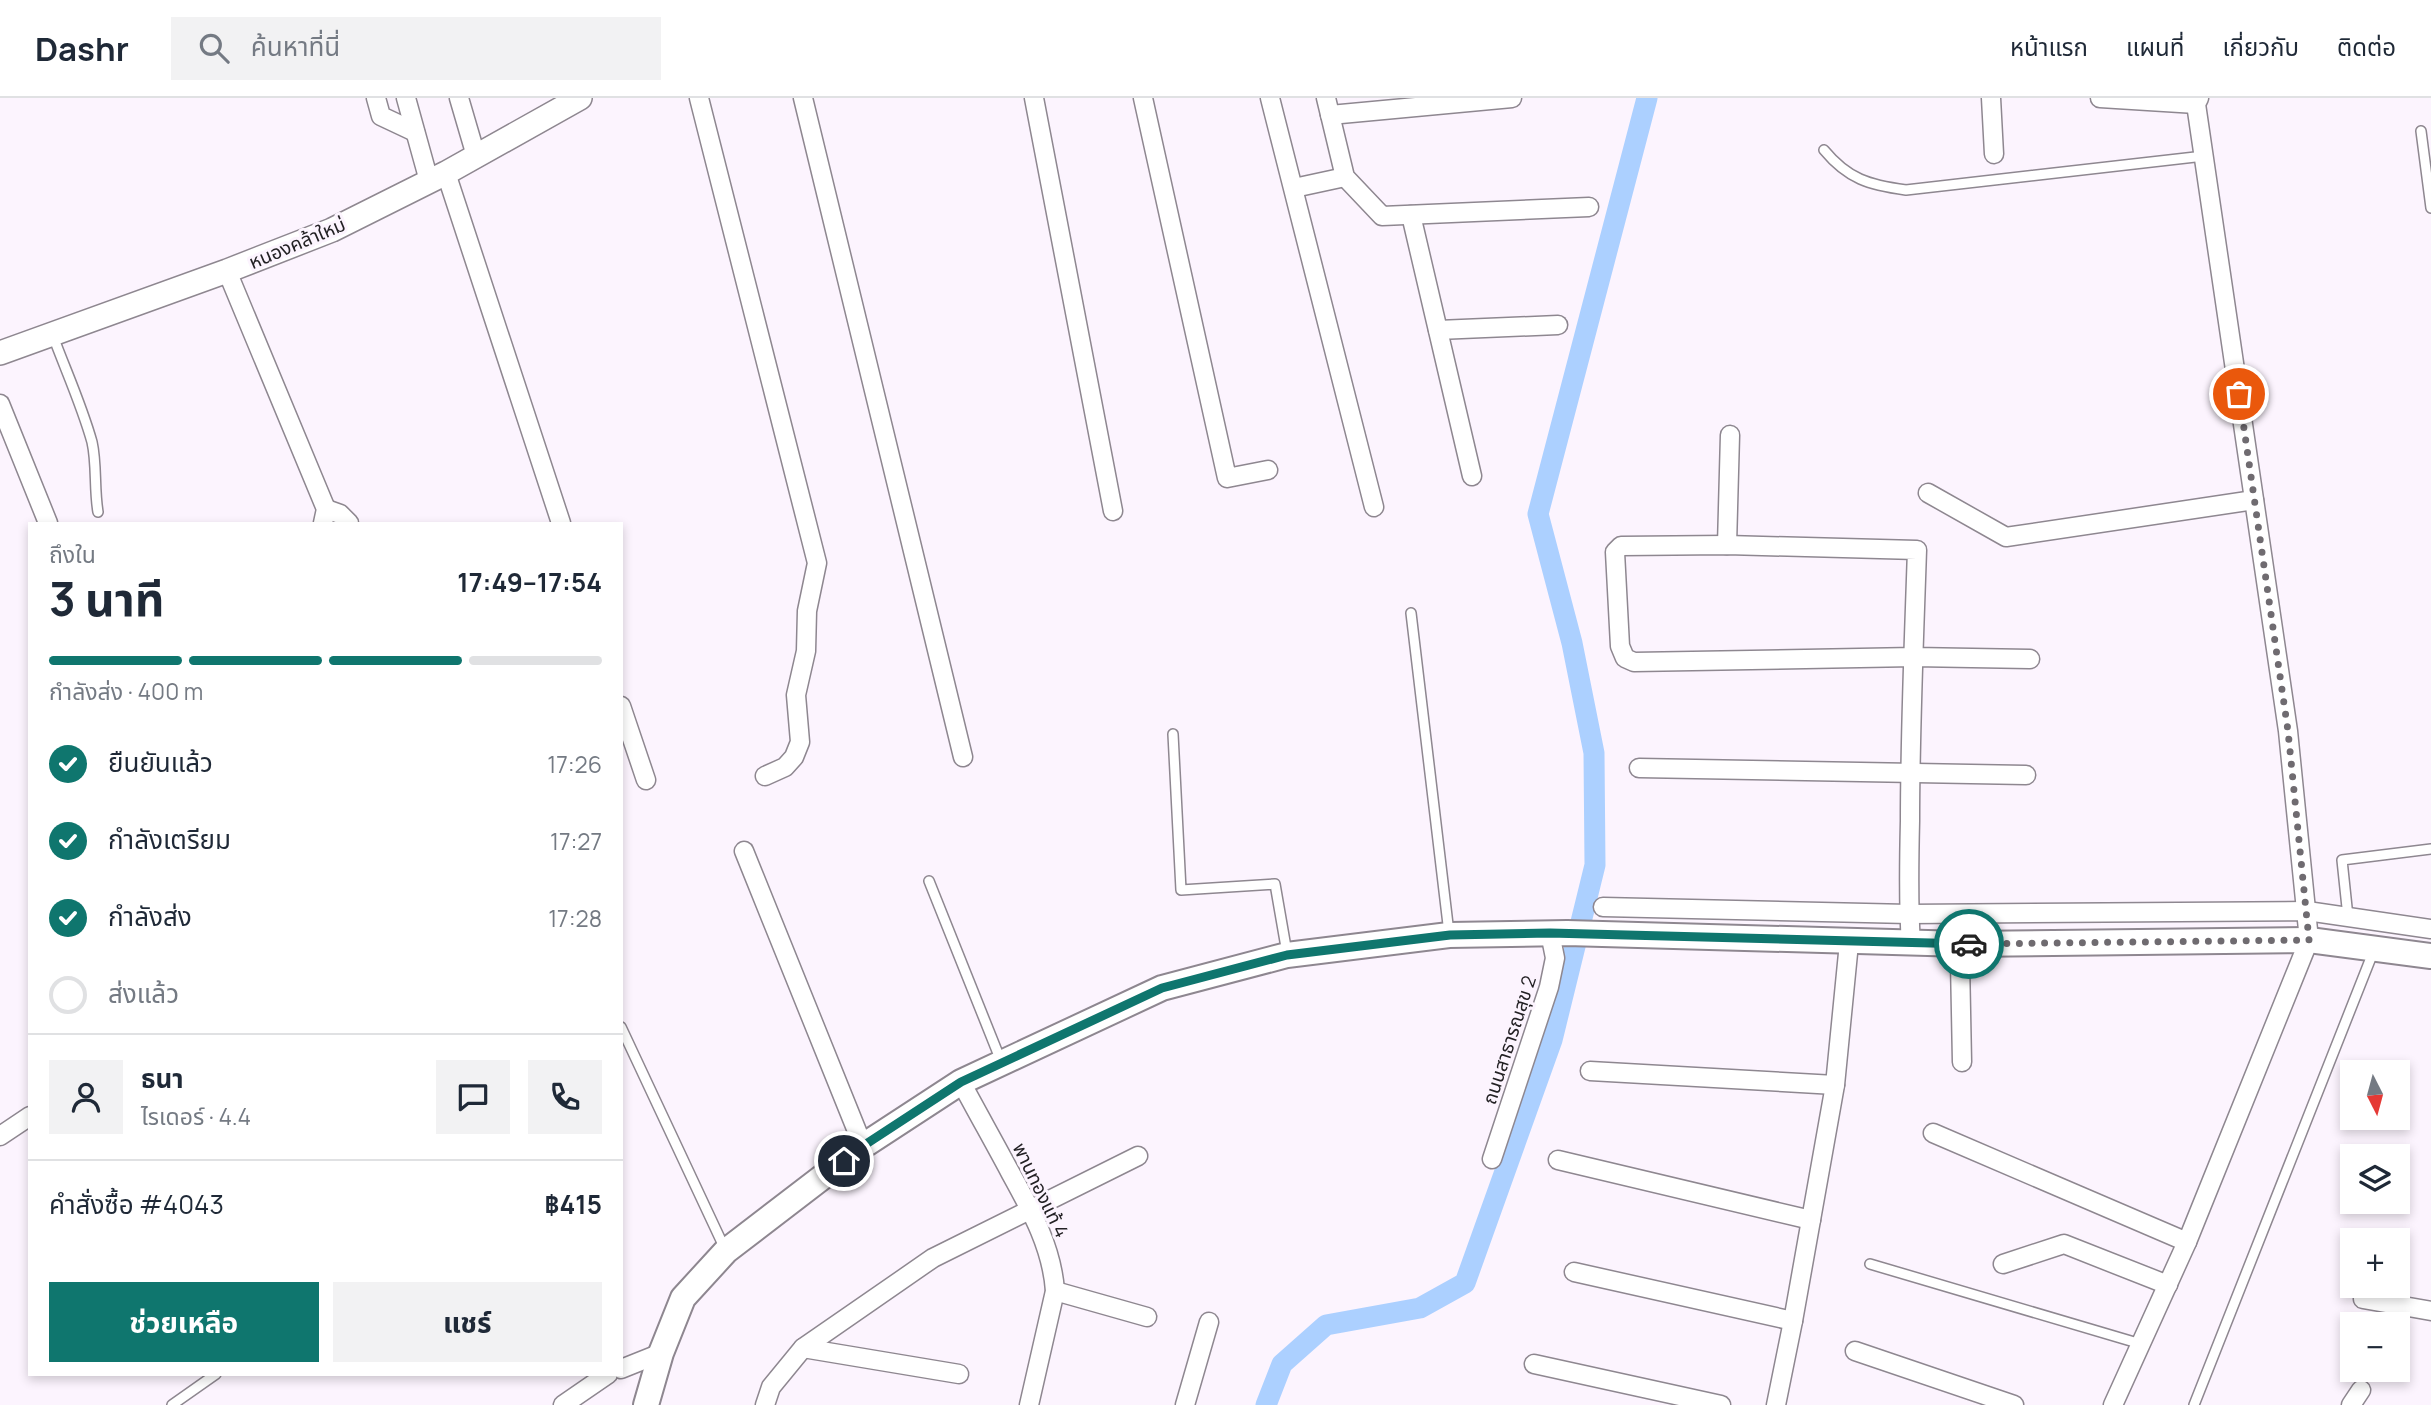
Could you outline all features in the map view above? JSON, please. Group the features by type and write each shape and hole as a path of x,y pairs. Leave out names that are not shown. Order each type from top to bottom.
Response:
{"main road":[{"path":"646,1405 661,1353 683,1298 726,1251 863,1146 961,1082 1162,988 1287,955 1450,935 1558,933 1911,944 2309,940 2431,956"}],"street":[{"path":"376,98 381,116 415,132"},
{"path":"406,98 415,132 437,177 561,522"},
{"path":"460,98 475,156"},
{"name":"หนองคล้าใหม่","path":"0,354 332,230 437,177 580,98"},
{"path":"699,98 817,563 807,611 806,651 796,695 800,742 794,757 785,767 765,776"},
{"path":"803,98 963,757"},
{"path":"1034,98 1113,511"},
{"path":"1143,98 1227,478 1268,470"},
{"path":"1270,98 1374,507"},
{"path":"1512,98 1328,106 1345,177 1382,216 1589,207"},
{"path":"1991,98 1994,154"},
{"path":"2100,98 2197,101 2288,731 2309,940 2187,1242 2113,1405"},
{"path":"1294,188 1345,177"},
{"path":"1411,215 1472,476"},
{"path":"228,271 324,516 340,514 348,522"},
{"path":"1438,330 1559,325"},
{"path":"0,404 48,522"},
{"path":"1727,545 1730,435"},
{"path":"1928,493 2006,537 2254,500"},
{"path":"1911,944 1910,772 1914,657 1917,550 1727,545 1621,546 1615,552 1620,646 1625,658 1634,662 1914,657 2030,659"},
{"path":"623,712 646,780"},
{"path":"1639,768 2026,775"},
{"path":"744,850 863,1146"},
{"path":"1603,907 1909,914 2307,911 2431,929"},
{"name":"ถนนสาธารณสุข 2","path":"1492,1159 1549,987 1558,933"},
{"path":"1776,1405 1835,1085 1849,943"},
{"path":"1962,1062 1960,962 1963,944"},
{"path":"1590,1071 1835,1085"},
{"name":"พานทองแท้ 4","path":"961,1082 1030,1209 1048,1250 1054,1274 1055,1291 1029,1405"},
{"path":"0,1136 28,1117"},
{"path":"1933,1133 2187,1242"},
{"path":"765,1405 771,1387 803,1348 933,1258 1138,1156"},
{"path":"1558,1160 1811,1220"},
{"path":"2003,1264 2064,1244 2168,1285"},
{"path":"1574,1272 1793,1321"},
{"path":"1055,1291 1147,1317"},
{"path":"2363,1299 2431,1311"},
{"path":"1185,1405 1209,1322"},
{"path":"803,1348 959,1374"},
{"path":"1855,1351 2014,1405"},
{"path":"623,1368 661,1353"},
{"path":"1534,1364 1721,1405"},
{"path":"563,1405 605,1376"}],"lane":[{"path":"2421,131 2431,208"},
{"path":"1824,150 1839,168 1863,181 1906,190 2204,156"},
{"path":"52,335 92,442 98,512"},
{"path":"1411,613 1450,935"},
{"path":"1173,734 1181,890 1275,884 1287,955"},
{"path":"2348,917 2342,860 2431,849"},
{"path":"929,881 1002,1063"},
{"path":"2194,1405 2374,948"},
{"path":"623,1031 726,1251"},
{"path":"1870,1264 2141,1344"},
{"path":"172,1405 213,1376"}],"waterway":[{"path":"1266,1405 1282,1364 1326,1325 1420,1308 1465,1283 1552,1040 1595,865 1594,753 1572,643 1538,514 1647,98"}],"way so far":[{"path":"1969,944 2309,940 2288,731 2239,394"}],"route":[{"path":"844,1161 961,1082 1162,988 1287,955 1450,935 1550,933 1849,943 1969,944"}]}
